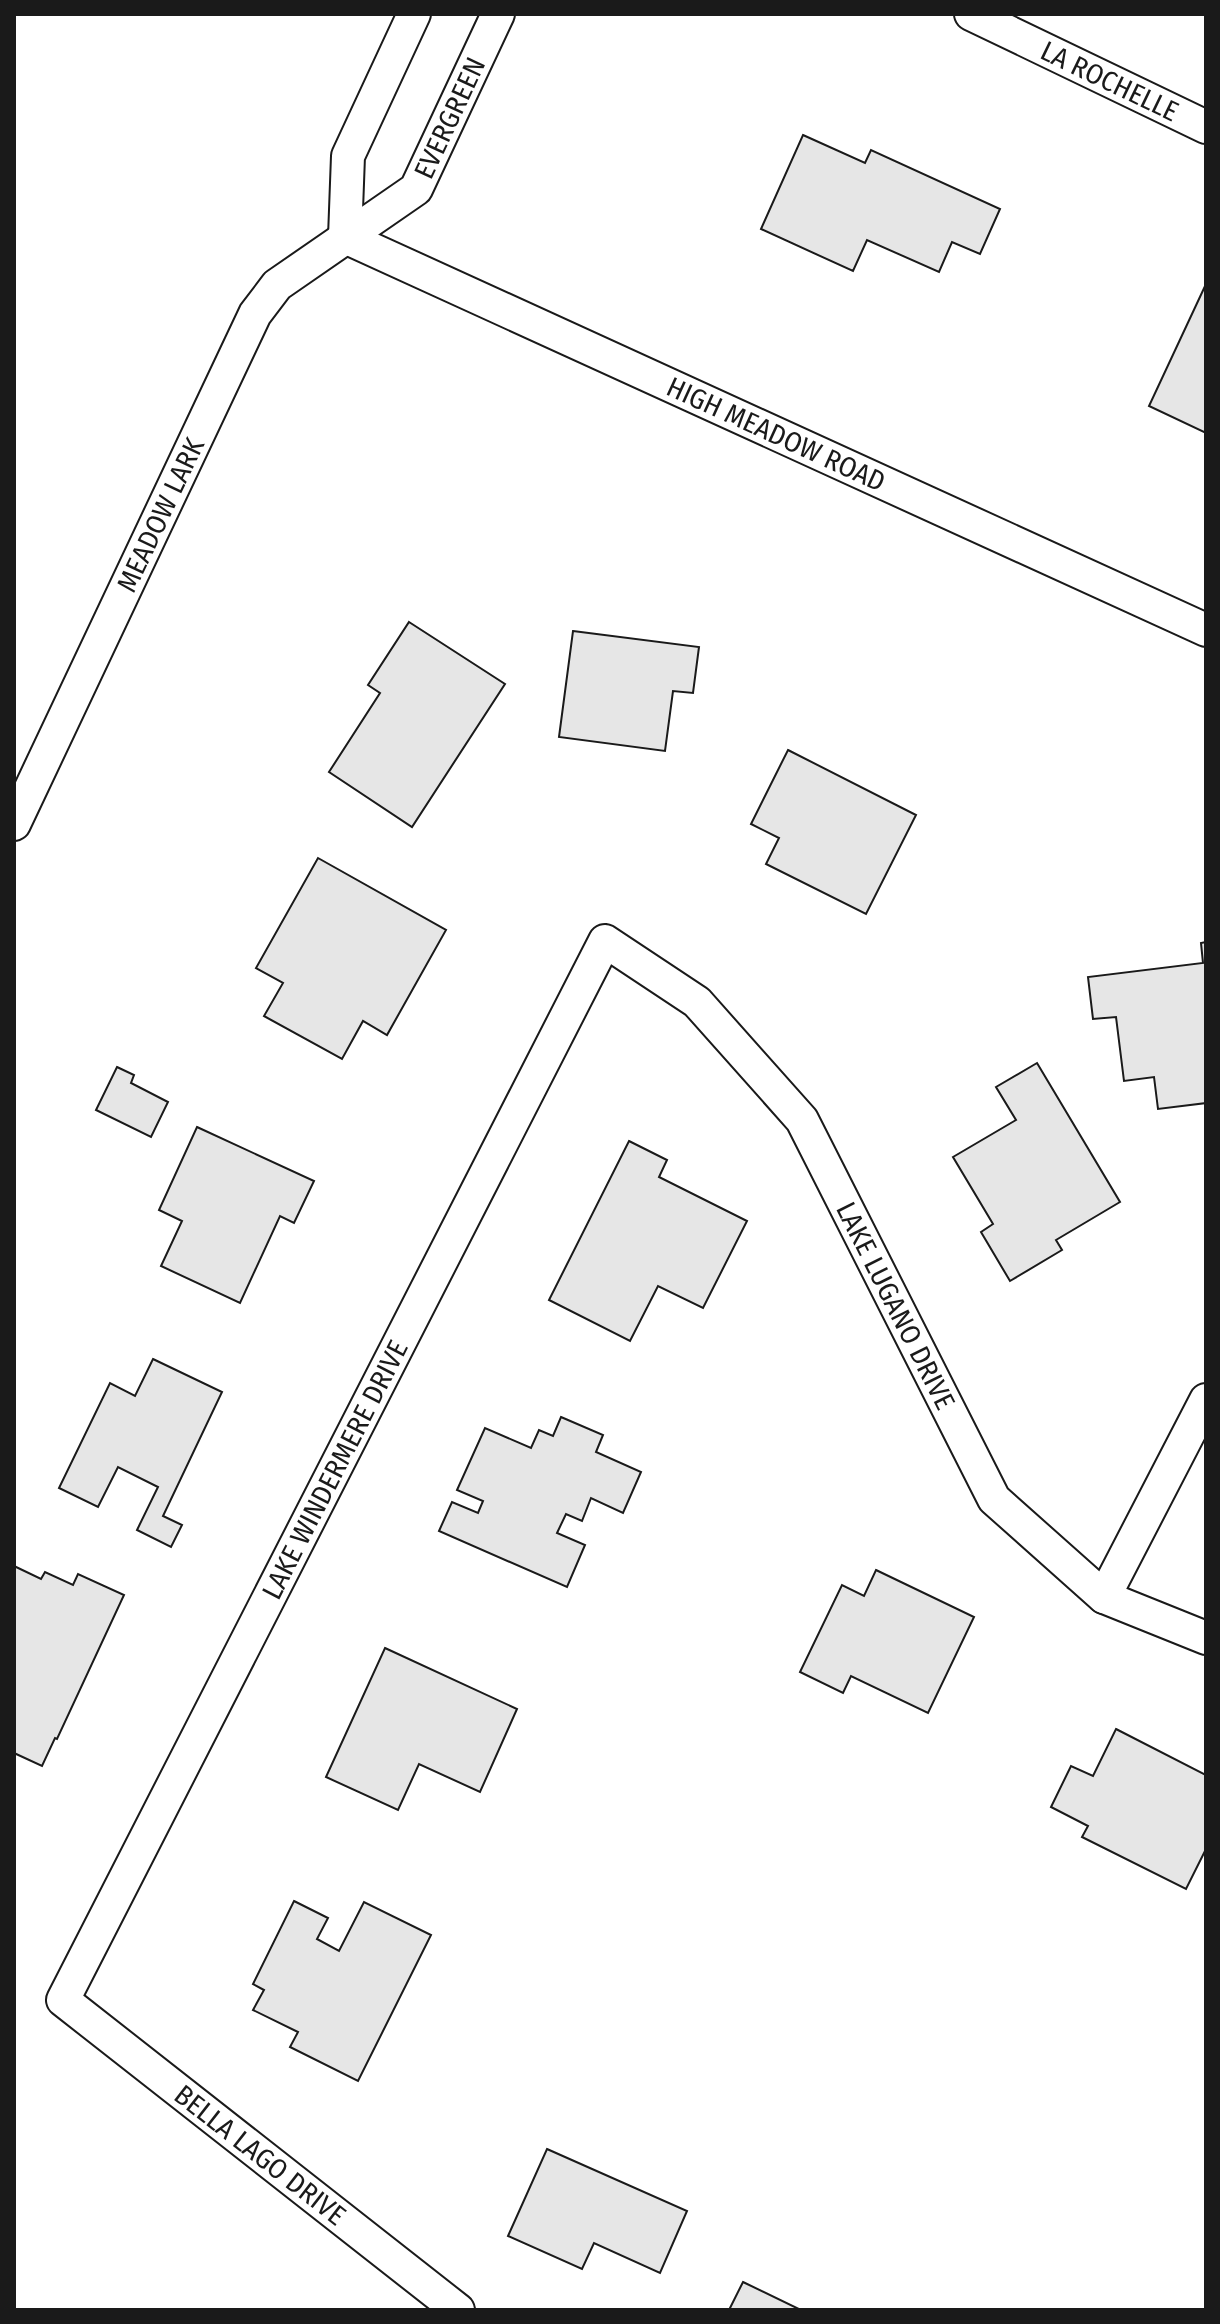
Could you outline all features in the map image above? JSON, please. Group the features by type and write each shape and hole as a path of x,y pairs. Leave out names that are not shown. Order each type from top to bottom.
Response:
{"street":[{"path":"345,237 348,156 414,14"},
{"name":"EVERGREEN","path":"345,237 416,189 498,14"},
{"name":"LA ROCHELLE","path":"971,14 1206,127"},
{"name":"HIGH MEADOW ROAD","path":"345,237 1206,630"},
{"name":"MEADOW LARK","path":"14,824 255,314 277,285 345,237"},
{"name":"LAKE LUGANO DRIVE","path":"605,941 697,1002 802,1120 994,1499 1104,1597 1206,1638"},
{"name":"LAKE WINDERMERE DRIVE","path":"63,2000 605,941"},
{"path":"1104,1597 1206,1400"},
{"name":"BELLA LAGO DRIVE","path":"63,2000 458,2310"}],"building":[{"path":"803,135 865,163 871,150 1000,209 980,254 952,242 939,272 867,240 853,271 761,229"},
{"path":"1206,284 1206,433 1149,406"},
{"path":"409,622 505,684 412,827 329,772 380,693 368,685"},
{"path":"573,631 699,647 693,693 673,691 665,751 559,737"},
{"path":"788,750 916,815 866,914 766,864 779,838 751,824"},
{"path":"318,858 446,930 387,1035 363,1021 342,1059 264,1016 283,983 256,968"},
{"path":"1206,942 1206,1103 1158,1109 1154,1077 1124,1081 1116,1017 1093,1019 1088,977 1203,963 1201,943"},
{"path":"1037,1063 1120,1202 1056,1240 1062,1250 1010,1281 981,1232 993,1224 953,1157 1016,1120 996,1087"},
{"path":"117,1067 134,1075 131,1083 168,1102 151,1137 96,1110"},
{"path":"197,1127 314,1181 294,1223 280,1216 240,1303 161,1266 182,1221 159,1210"},
{"path":"629,1141 667,1160 659,1177 747,1221 703,1308 658,1286 630,1341 549,1300"},
{"path":"153,1359 222,1392 163,1516 182,1525 171,1547 137,1530 158,1487 118,1467 98,1507 59,1488 110,1383 135,1396"},
{"path":"561,1417 603,1435 596,1452 641,1472 623,1513 591,1498 582,1521 566,1514 557,1533 585,1545 567,1587 439,1531 452,1502 478,1513 483,1501 457,1490 485,1428 531,1448 539,1430 553,1436"},
{"path":"14,1566 41,1579 45,1572 73,1585 78,1574 124,1595 42,1766 14,1753"},
{"path":"876,1570 974,1617 928,1713 851,1676 843,1693 800,1672 842,1585 864,1596"},
{"path":"385,1648 517,1709 480,1792 419,1764 398,1810 326,1777"},
{"path":"1116,1729 1206,1775 1206,1849 1186,1889 1082,1837 1088,1826 1051,1807 1071,1766 1093,1776"},
{"path":"294,1901 328,1918 317,1939 339,1951 364,1902 431,1935 358,2081 290,2047 298,2032 253,2010 264,1990 253,1984"},
{"path":"547,2149 687,2211 660,2273 594,2243 582,2269 508,2236"},
{"path":"743,2282 799,2309 729,2310"}]}
